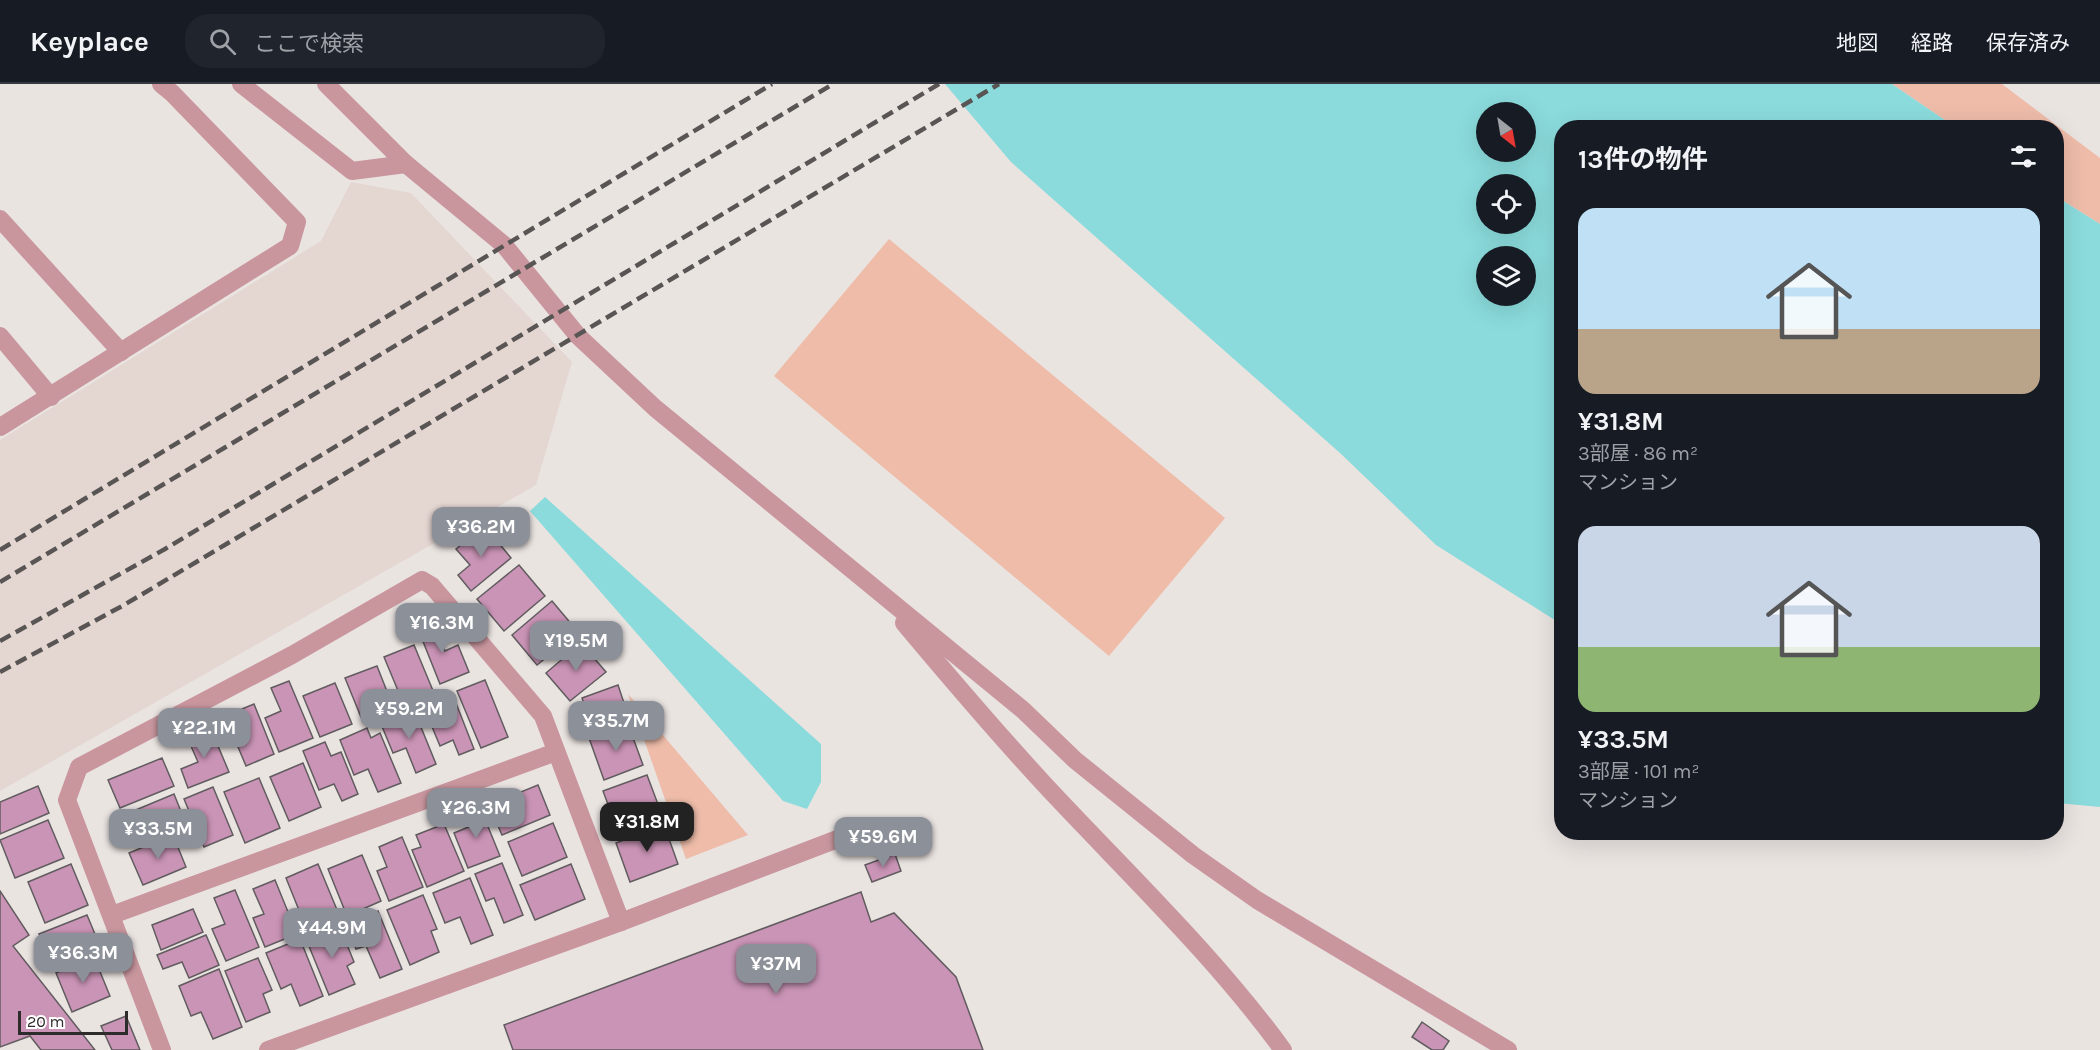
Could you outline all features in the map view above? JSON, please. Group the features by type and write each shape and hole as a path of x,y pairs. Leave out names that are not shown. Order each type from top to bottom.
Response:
{"street":[{"path":"0,427 290,246 297,222 161,84"},
{"path":"241,84 352,171 406,164"},
{"path":"326,84 406,164 504,245 578,336 655,408 1023,710 1076,760 1193,855 1257,900 1508,1050"},
{"path":"0,219 121,352"},
{"path":"0,336 51,397"},
{"path":"162,1050 67,800 79,767 292,654 422,580 432,586 543,716 621,922"},
{"path":"876,589 1044,784 1196,944 1255,1012 1283,1050"},
{"path":"112,915 556,752"},
{"path":"268,1050 621,922 861,830"}],"shaded area":[{"path":"1892,84 2002,84 2050,120 1945,120"},
{"path":"2064,131 2100,158 2100,224 2064,201"},
{"path":"351,182 411,193 572,362 536,485 0,791 0,440 321,241"},
{"path":"889,239 1225,518 1109,656 774,376"},
{"path":"628,694 748,835 686,859"}],"water":[{"path":"945,84 1892,84 1945,120 1554,120 1554,620 1436,545 1340,453 1011,162"},
{"path":"2064,201 2100,224 2100,807 2064,804"},
{"path":"545,497 821,744 821,782 807,809 783,801 530,511"}],"building":[{"path":"485,526 511,558 471,591 458,575 470,565 456,549"},
{"path":"519,565 545,596 504,631 477,599"},
{"path":"552,601 578,632 537,665 512,635"},
{"path":"431,618 445,651 458,645 469,672 440,684 416,624"},
{"path":"581,643 606,672 570,701 546,673"},
{"path":"414,645 434,693 404,705 384,657"},
{"path":"377,666 394,709 363,722 345,678"},
{"path":"485,680 508,737 481,748 457,691"},
{"path":"289,681 313,738 279,752 265,718 281,711 271,688"},
{"path":"335,683 352,724 320,737 303,696"},
{"path":"618,685 628,715 592,728 582,698"},
{"path":"452,693 474,749 459,755 453,740 440,746 423,705"},
{"path":"254,704 274,754 246,766 225,716"},
{"path":"414,710 436,764 416,773 406,748 393,753 381,724"},
{"path":"628,724 643,765 604,780 589,738"},
{"path":"210,727 229,772 188,788 181,769 198,762 187,737"},
{"path":"367,728 371,738 380,733 401,783 378,792 368,769 354,775 340,740"},
{"path":"325,742 331,756 341,752 358,794 342,801 334,784 319,790 303,751"},
{"path":"162,758 174,786 120,808 108,780"},
{"path":"303,763 321,807 289,821 270,777"},
{"path":"647,775 662,815 618,831 603,791"},
{"path":"259,778 280,828 245,843 224,792"},
{"path":"538,785 550,815 502,835 489,805"},
{"path":"38,786 49,813 0,834 0,802"},
{"path":"213,787 233,835 204,847 184,799"},
{"path":"174,794 186,824 131,847 119,817"},
{"path":"478,802 500,856 468,868 454,833 471,826 463,809"},
{"path":"48,820 64,858 15,878 0,840"},
{"path":"553,823 567,857 522,876 508,842"},
{"path":"444,824 464,871 427,887 412,850 421,847 416,835"},
{"path":"664,825 678,864 630,882 616,843"},
{"path":"173,835 186,867 143,885 129,853"},
{"path":"402,837 423,887 389,901 377,871 387,867 379,847"},
{"path":"895,854 901,871 872,882 865,865"},
{"path":"362,855 381,901 347,916 328,869"},
{"path":"502,863 523,915 504,923 494,898 486,901 475,874"},
{"path":"71,864 88,905 45,923 28,882"},
{"path":"318,864 340,917 307,930 286,878"},
{"path":"571,864 585,899 535,920 520,885"},
{"path":"470,878 493,935 471,944 460,917 445,923 433,893"},
{"path":"275,880 297,934 265,947 253,918 264,914 253,889"},
{"path":"235,890 259,947 226,961 212,929 225,924 214,898"},
{"path":"0,891 29,935 13,946 95,1050 41,1050 30,1036 0,1047"},
{"path":"861,892 871,922 894,913 956,977 983,1050 513,1050 504,1025"},
{"path":"423,895 437,929 431,931 439,952 410,965 387,910"},
{"path":"193,909 203,932 161,950 152,925"},
{"path":"378,911 402,969 380,978 366,946 356,949 346,924"},
{"path":"87,915 100,946 52,965 39,934"},
{"path":"339,925 354,962 347,966 355,984 329,995 306,939"},
{"path":"206,935 219,965 189,978 182,962 163,969 157,955"},
{"path":"300,939 323,996 300,1006 291,984 281,989 266,953"},
{"path":"94,957 110,996 72,1012 56,973"},
{"path":"258,958 272,990 263,994 270,1012 246,1022 225,971"},
{"path":"219,969 242,1027 213,1039 201,1012 191,1016 179,986"},
{"path":"126,1016 140,1050 112,1050 101,1026"},
{"path":"1422,1022 1449,1041 1443,1050 1432,1050 1412,1037"}],"railway":[{"path":"0,550 772,84"},
{"path":"0,582 833,84"},
{"path":"0,641 165,549 939,84"},
{"path":"0,672 124,605 999,84"}]}
